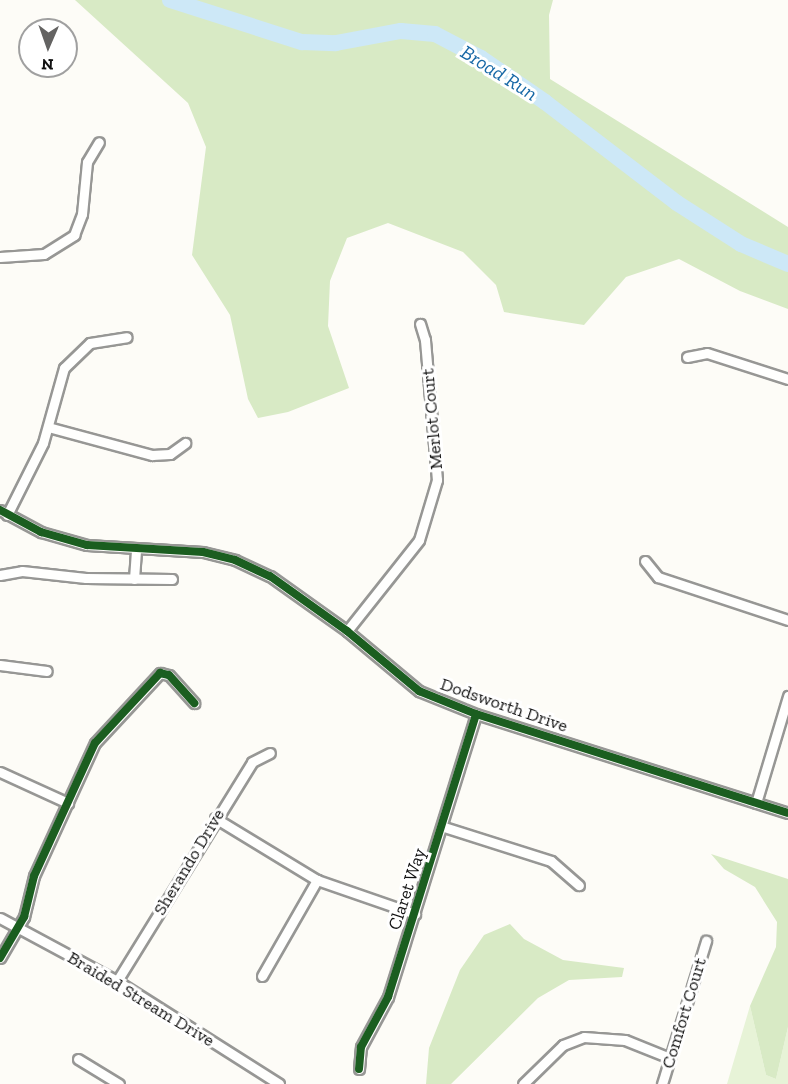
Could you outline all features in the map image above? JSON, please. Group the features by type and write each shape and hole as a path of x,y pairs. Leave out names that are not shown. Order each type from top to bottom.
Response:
{"street":[{"path":"0,257 44,254 74,235 82,214 87,162 99,141"},
{"name":"Merlot Court","path":"347,631 419,540 436,480 425,340 420,324"},
{"path":"4,513 48,427 58,381 72,357 102,338 127,337"},
{"path":"687,357 707,353 788,379"},
{"path":"48,427 153,455 170,454 185,443"},
{"name":"Dodsworth Drive","path":"4,513 63,539 136,550 203,552 245,564 270,576 347,631 419,691 476,714 788,813"},
{"path":"134,579 136,550"},
{"path":"645,561 658,577 788,620"},
{"path":"0,575 22,571 134,579 172,579"},
{"path":"0,664 47,671"},
{"path":"0,958 19,929 34,876 95,743 157,675 168,675 194,703"},
{"path":"756,803 788,696"},
{"name":"Claret Way","path":"359,1069 361,1047 388,998 444,827 476,714"},
{"name":"Sherando Drive","path":"117,981 215,818 252,762 270,753"},
{"path":"0,772 68,803"},
{"path":"215,818 317,880 415,914"},
{"path":"444,827 550,861 579,885"},
{"path":"262,976 317,880"},
{"name":"Braided Stream Drive","path":"0,918 117,981 279,1084"},
{"name":"Comfort Court","path":"662,1084 706,941"},
{"path":"523,1084 563,1045 584,1037 625,1040 670,1058"},
{"path":"78,1059 119,1084"}],"green space":[{"path":"75,0 553,0 549,15 550,79 788,227 788,309 740,291 679,259 626,277 584,325 504,312 496,285 463,252 388,223 347,238 330,281 328,326 349,388 288,412 258,418 248,399 230,315 192,255 206,147 188,103"},
{"path":"711,854 788,879 788,1027 776,1079 766,1075 750,1006 776,947 777,922 755,887 724,869"},
{"path":"510,924 524,939 563,960 624,968 622,977 569,980 538,998 451,1084 426,1084 429,1048 460,970 484,935"},
{"path":"750,1006 766,1075 776,1079 788,1027 788,1084 727,1084"}],"waterway":[{"name":"Broad Run","path":"170,0 302,42 336,43 401,31 435,34 481,58 545,102 677,203 741,244 788,264"}],"cycle path":[{"path":"0,510 41,532 87,545 203,552 235,560 270,576 347,631 419,691 476,714 788,813"},
{"path":"0,958 24,917 34,876 95,743 160,673 169,675 194,703"},
{"path":"359,1069 361,1047 388,997 476,714"}]}
